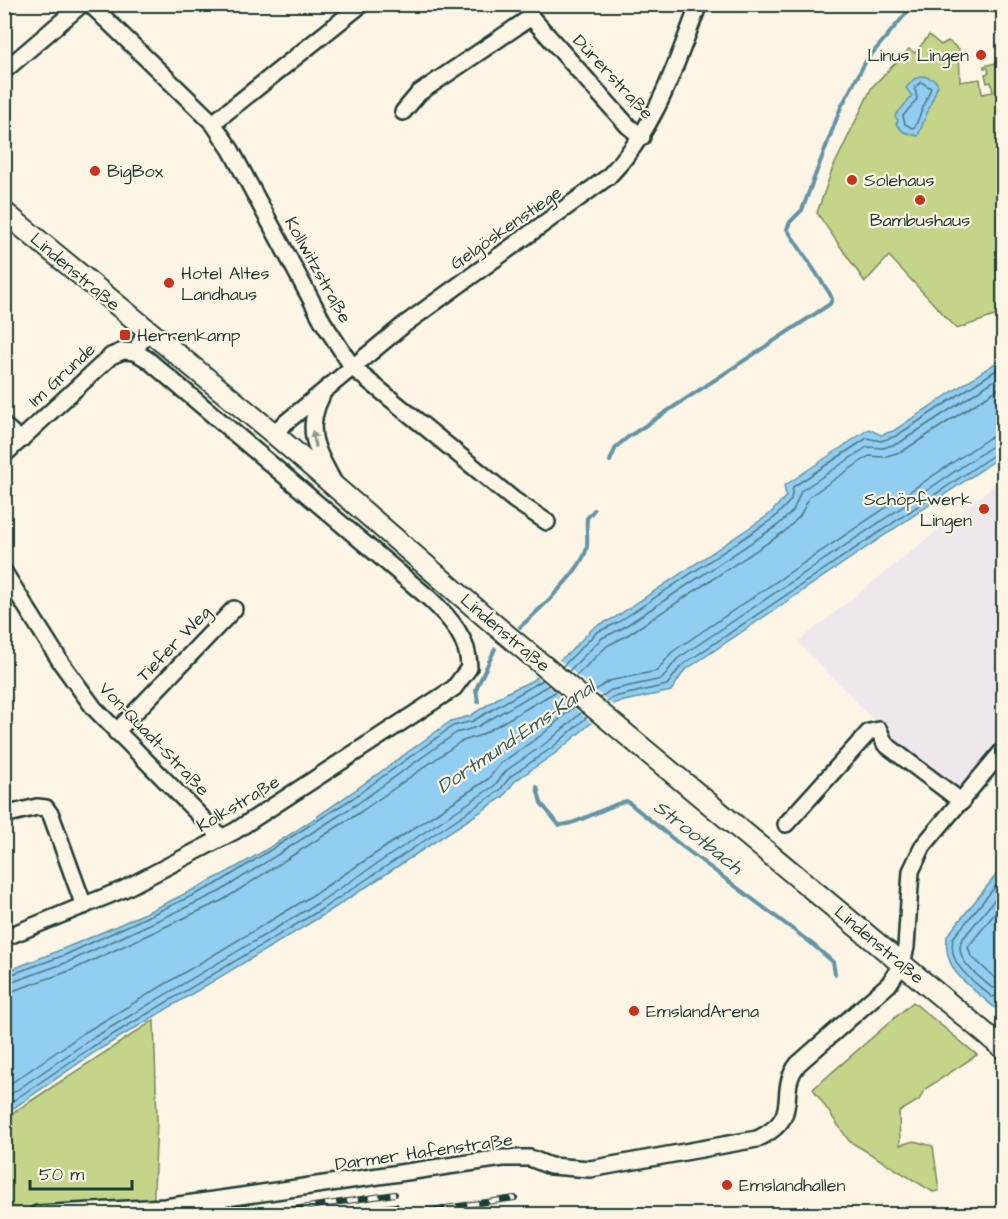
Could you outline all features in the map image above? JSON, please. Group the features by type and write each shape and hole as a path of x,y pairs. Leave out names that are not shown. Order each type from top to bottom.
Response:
{"main road":[{"name":"Lindenstraße","path":"4,212 273,433 613,724 1004,1049"}],"street":[{"name":"Kollwitzstraße","path":"90,4 213,123 231,150 323,322 353,368 514,500 547,522"},
{"path":"213,123 362,4"},
{"name":"Gelgöskenstiege","path":"273,433 413,319 585,196 629,155 642,137 666,90 699,4"},
{"path":"4,71 75,6"},
{"path":"403,112 419,93 529,11"},
{"name":"Dürerstraße","path":"529,11 628,126 642,137"},
{"path":"135,352 147,330"},
{"name":"Im Grunde","path":"21,440 111,356 123,351 135,352"},
{"name":"Lindenstraße","path":"135,352 147,359 448,616 466,644 469,668"},
{"path":"323,392 314,410 313,436 316,449 334,485"},
{"path":"4,426 21,440 4,456"},
{"name":"Von-Quadt-Straße","path":"4,572 62,664 94,708 222,838"},
{"name":"Tiefer Weg","path":"116,732 234,609"},
{"name":"Kolkstraße","path":"4,938 84,906 156,873 255,819 454,688 469,668"},
{"path":"786,824 869,732 879,730 885,744 962,802"},
{"path":"902,964 906,947 911,871 923,846 1004,749"},
{"path":"4,815 37,807 46,808 51,814 84,906"},
{"name":"Darmer Hafenstraße","path":"37,1215 165,1207 503,1158 530,1158 550,1166 590,1169 744,1143 769,1133 780,1124 788,1104 794,1070 889,984 902,964"}],"shaded area":[{"path":"1003,478 1003,739 958,797 873,719 798,642"}],"green space":[{"path":"929,35 941,45 948,41 959,49 960,82 980,79 982,94 993,92 991,82 987,83 985,74 989,73 988,68 984,66 1003,61 1003,313 957,329 889,256 865,282 817,213 832,170 872,87 909,49 915,53"},
{"path":"913,1002 977,1055 925,1089 919,1100 899,1112 900,1145 914,1141 933,1146 939,1191 933,1192 849,1141 813,1089"},
{"path":"154,1020 157,1120 153,1214 5,1214 5,1118"}],"water":[{"path":"924,76 935,80 938,85 918,136 904,132 896,124 898,121 895,116 912,96 906,88 914,79"},
{"name":"Dortmund-Ems-Kanal","path":"1003,358 1003,455 684,671 671,691 615,703 557,752 515,781 503,797 325,914 95,1052 5,1114 5,972 136,917 244,863 335,805 451,721 470,716 506,693 531,681 569,653 594,627 614,618 770,514 786,496 784,486 869,429 881,435 893,431"},
{"path":"1001,869 1004,870 1004,998 995,1008 968,985 954,969 949,959 947,936"}],"pier":[{"path":"558,659 615,707 593,724 535,675"}],"waterway":[{"path":"610,461 616,447 628,437 830,304 832,299 830,294 787,229 790,222 802,210 841,107 866,61 914,4"},
{"name":"Strootbach","path":"520,627 559,589 578,566 587,546 587,518 594,510"},
{"name":"Strootbach","path":"478,702 476,689 495,649"},
{"name":"Strootbach","path":"537,787 541,803 559,825 574,822 627,801 683,847 811,943 833,962 835,974"}],"railway":[{"path":"260,1214 395,1194"},
{"path":"402,1214 515,1198"},
{"path":"336,1214 396,1206"}],"place":[{"name":"Linus Lingen","path":"981,55"},
{"name":"BigBox","path":"95,171"},
{"name":"Solehaus","path":"852,180"},
{"name":"Bambushaus","path":"920,200"},
{"name":"Hotel Altes Landhaus","path":"169,283"},
{"name":"Herrenkamp","path":"125,335"},
{"name":"Schöpfwerk Lingen","path":"984,509"},
{"name":"EmslandArena","path":"634,1011"},
{"name":"Emslandhallen","path":"727,1185"}]}
